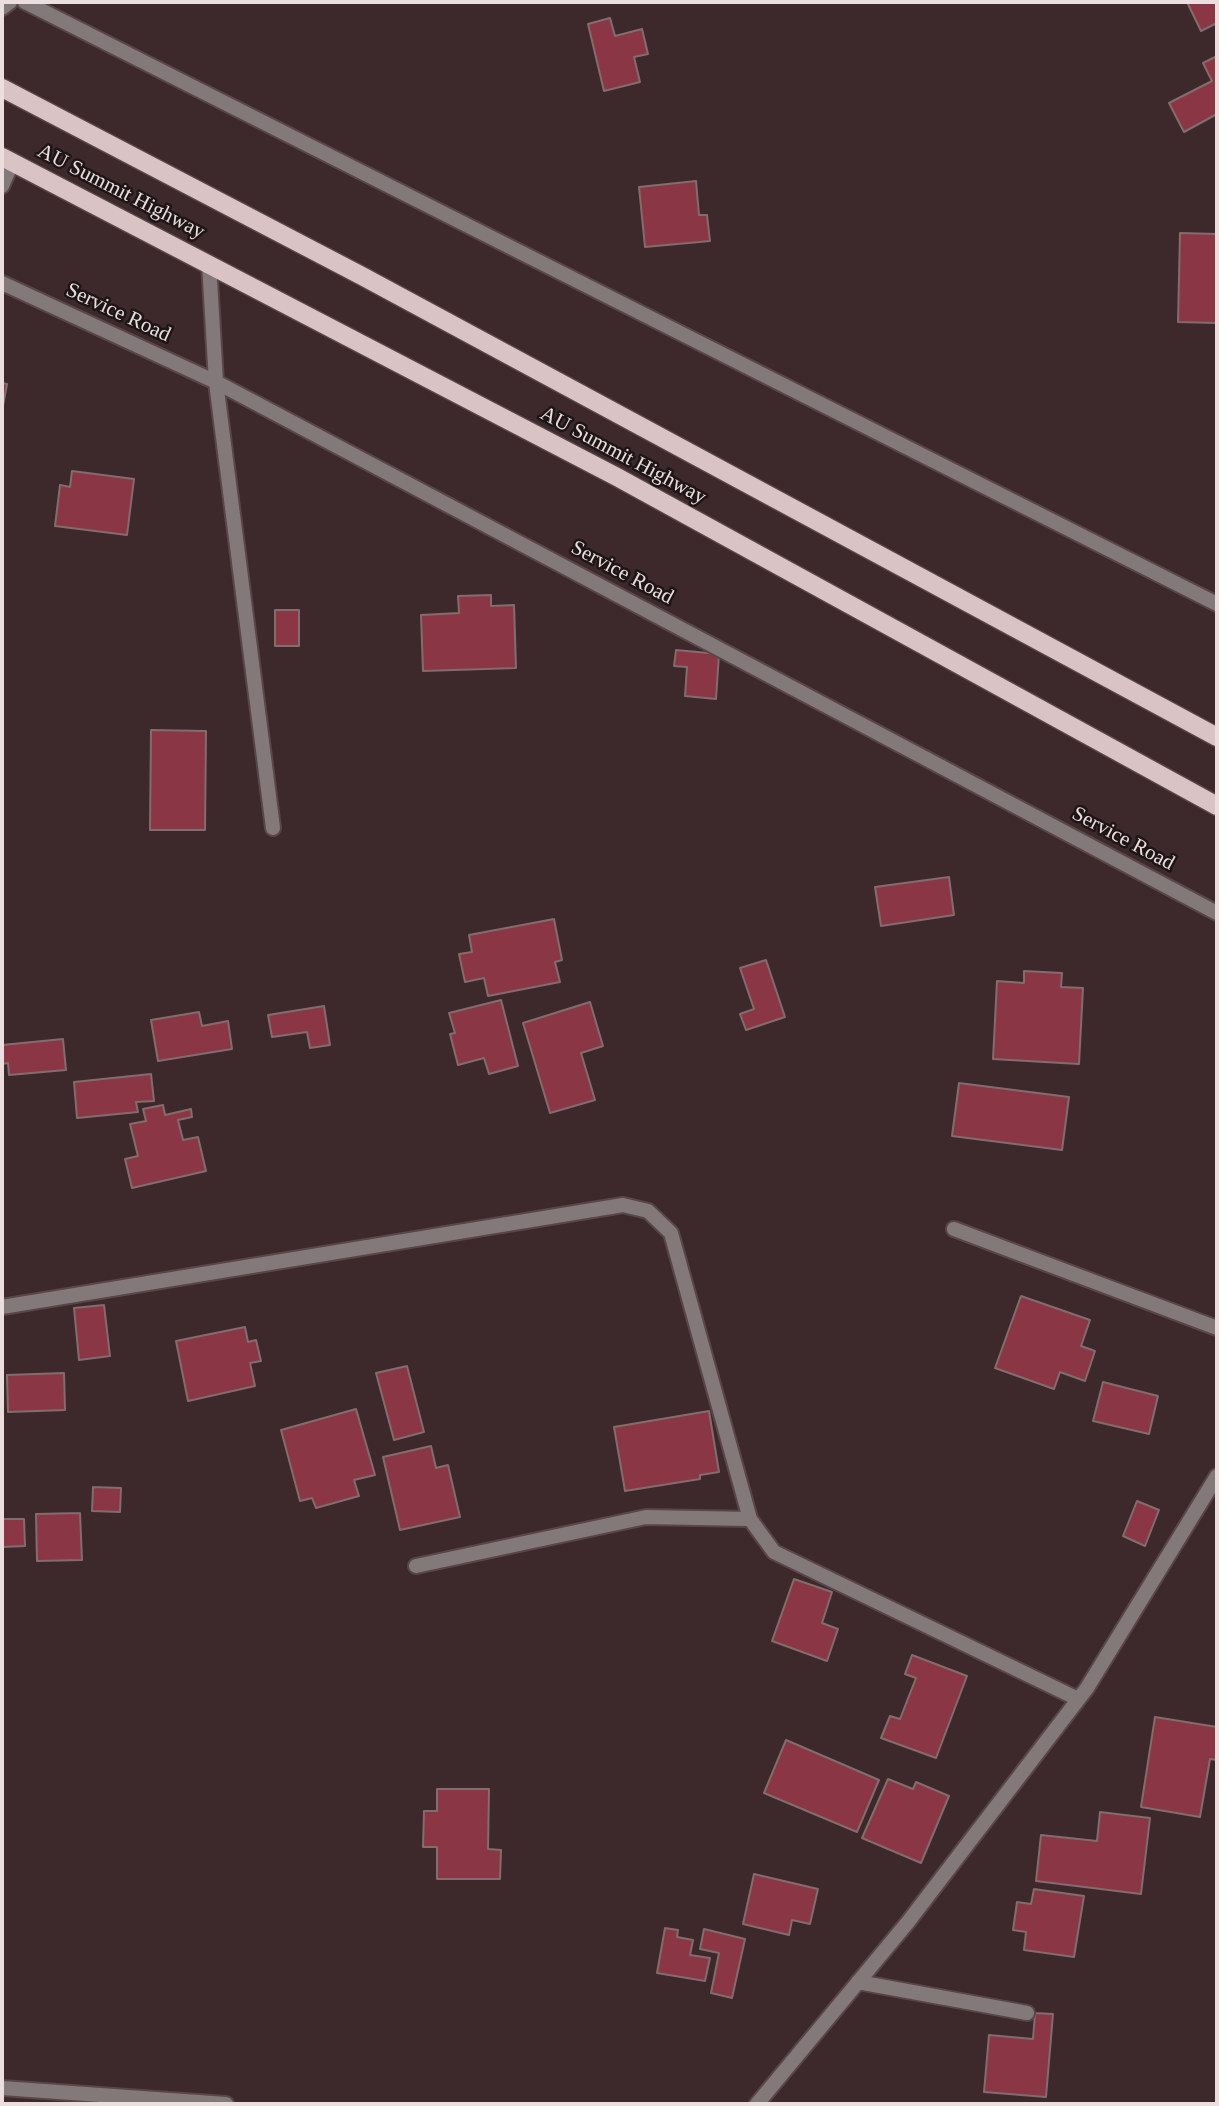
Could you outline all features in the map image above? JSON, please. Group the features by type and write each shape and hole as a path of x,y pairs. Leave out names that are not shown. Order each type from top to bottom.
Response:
{"main road":[{"name":"AU Summit Highway","path":"2,88 374,282 1217,737"},
{"name":"AU Summit Highway","path":"7,159 617,477 1217,806"}],"street":[{"path":"2,8 10,2"},
{"path":"25,2 1217,604"},
{"path":"2,186 7,159"},
{"path":"208,263 216,382 272,828"},
{"name":"Service Road","path":"2,282 216,382 1217,913"},
{"path":"2,1307 623,1205 649,1211 671,1233 750,1519 774,1552 1078,1699"},
{"path":"954,1229 1217,1328"},
{"path":"757,2104 908,1922 1078,1699 1217,1476"},
{"path":"416,1566 646,1517 750,1519"},
{"path":"858,1982 1027,2013"},
{"path":"2,2088 226,2104"}],"building":[{"path":"1187,2 1217,2 1217,23 1201,31"},
{"path":"610,18 615,36 642,29 648,54 634,57 640,82 604,91 588,24"},
{"path":"1217,56 1217,114 1184,132 1169,103 1212,81 1203,63"},
{"path":"696,181 699,215 707,215 710,241 645,247 639,187"},
{"path":"1180,233 1217,234 1217,323 1178,322"},
{"path":"2,383 7,384 2,411"},
{"path":"72,471 134,479 127,535 55,526 60,485 70,487"},
{"path":"491,595 491,606 514,605 516,668 423,671 421,615 459,613 458,596"},
{"path":"275,610 299,610 299,646 275,646"},
{"path":"676,650 719,654 716,699 685,696 687,667 674,666"},
{"path":"151,730 206,731 205,830 150,830"},
{"path":"949,877 954,915 881,926 875,887"},
{"path":"554,919 562,960 555,962 560,982 488,996 484,978 465,982 459,954 472,952 469,935"},
{"path":"766,960 785,1017 746,1030 740,1014 754,1009 740,968"},
{"path":"1024,971 1062,973 1061,987 1083,988 1079,1064 993,1059 997,981 1024,983"},
{"path":"501,1000 518,1066 489,1074 484,1058 458,1065 450,1034 455,1033 449,1013"},
{"path":"590,1002 603,1046 581,1053 595,1100 550,1113 523,1023"},
{"path":"324,1006 330,1045 310,1048 307,1032 272,1037 268,1015"},
{"path":"199,1012 202,1026 228,1021 232,1049 158,1061 151,1020"},
{"path":"63,1039 66,1070 9,1075 8,1063 2,1064 2,1045"},
{"path":"151,1074 154,1101 136,1102 138,1112 77,1118 74,1082"},
{"path":"959,1083 1069,1097 1062,1150 952,1136"},
{"path":"163,1105 165,1115 191,1109 192,1117 178,1120 183,1140 198,1137 206,1171 132,1188 125,1159 138,1156 130,1124 146,1121 143,1109"},
{"path":"1021,1296 1090,1320 1081,1346 1095,1351 1085,1381 1060,1372 1054,1389 995,1368"},
{"path":"104,1305 110,1356 79,1360 74,1308"},
{"path":"245,1327 248,1342 256,1340 261,1361 250,1363 255,1386 188,1401 176,1341"},
{"path":"407,1366 424,1432 394,1440 376,1373"},
{"path":"64,1373 65,1410 8,1412 7,1375"},
{"path":"1103,1382 1158,1396 1149,1434 1093,1421"},
{"path":"356,1409 375,1475 354,1480 359,1496 316,1508 312,1498 300,1501 281,1430"},
{"path":"709,1411 719,1472 700,1475 700,1479 625,1491 614,1427"},
{"path":"431,1446 436,1468 448,1465 460,1517 400,1530 383,1457"},
{"path":"93,1487 121,1488 120,1512 92,1511"},
{"path":"1137,1501 1159,1510 1145,1546 1123,1536"},
{"path":"80,1513 82,1560 37,1561 36,1514"},
{"path":"2,1519 24,1519 25,1546 2,1547"},
{"path":"794,1579 832,1592 822,1623 838,1629 827,1661 772,1641"},
{"path":"912,1655 967,1676 936,1758 881,1738 890,1716 900,1719 916,1678 905,1674"},
{"path":"1155,1717 1217,1727 1217,1760 1210,1759 1200,1817 1141,1807"},
{"path":"786,1740 879,1780 857,1832 764,1793"},
{"path":"888,1779 913,1789 916,1782 949,1796 921,1863 862,1838"},
{"path":"437,1789 489,1789 488,1849 501,1850 500,1879 437,1879 437,1847 423,1847 424,1811 437,1811"},
{"path":"1100,1812 1150,1818 1141,1894 1036,1881 1041,1835 1097,1841"},
{"path":"754,1874 818,1889 810,1924 792,1920 789,1935 743,1924"},
{"path":"1034,1889 1084,1896 1074,1957 1024,1950 1026,1932 1013,1930 1017,1902 1031,1904"},
{"path":"665,1928 678,1930 677,1937 693,1940 690,1955 710,1958 705,1981 657,1973"},
{"path":"704,1929 745,1939 732,1998 711,1993 719,1953 700,1949"},
{"path":"1035,2013 1053,2014 1046,2097 984,2092 989,2035 1033,2039"}]}
